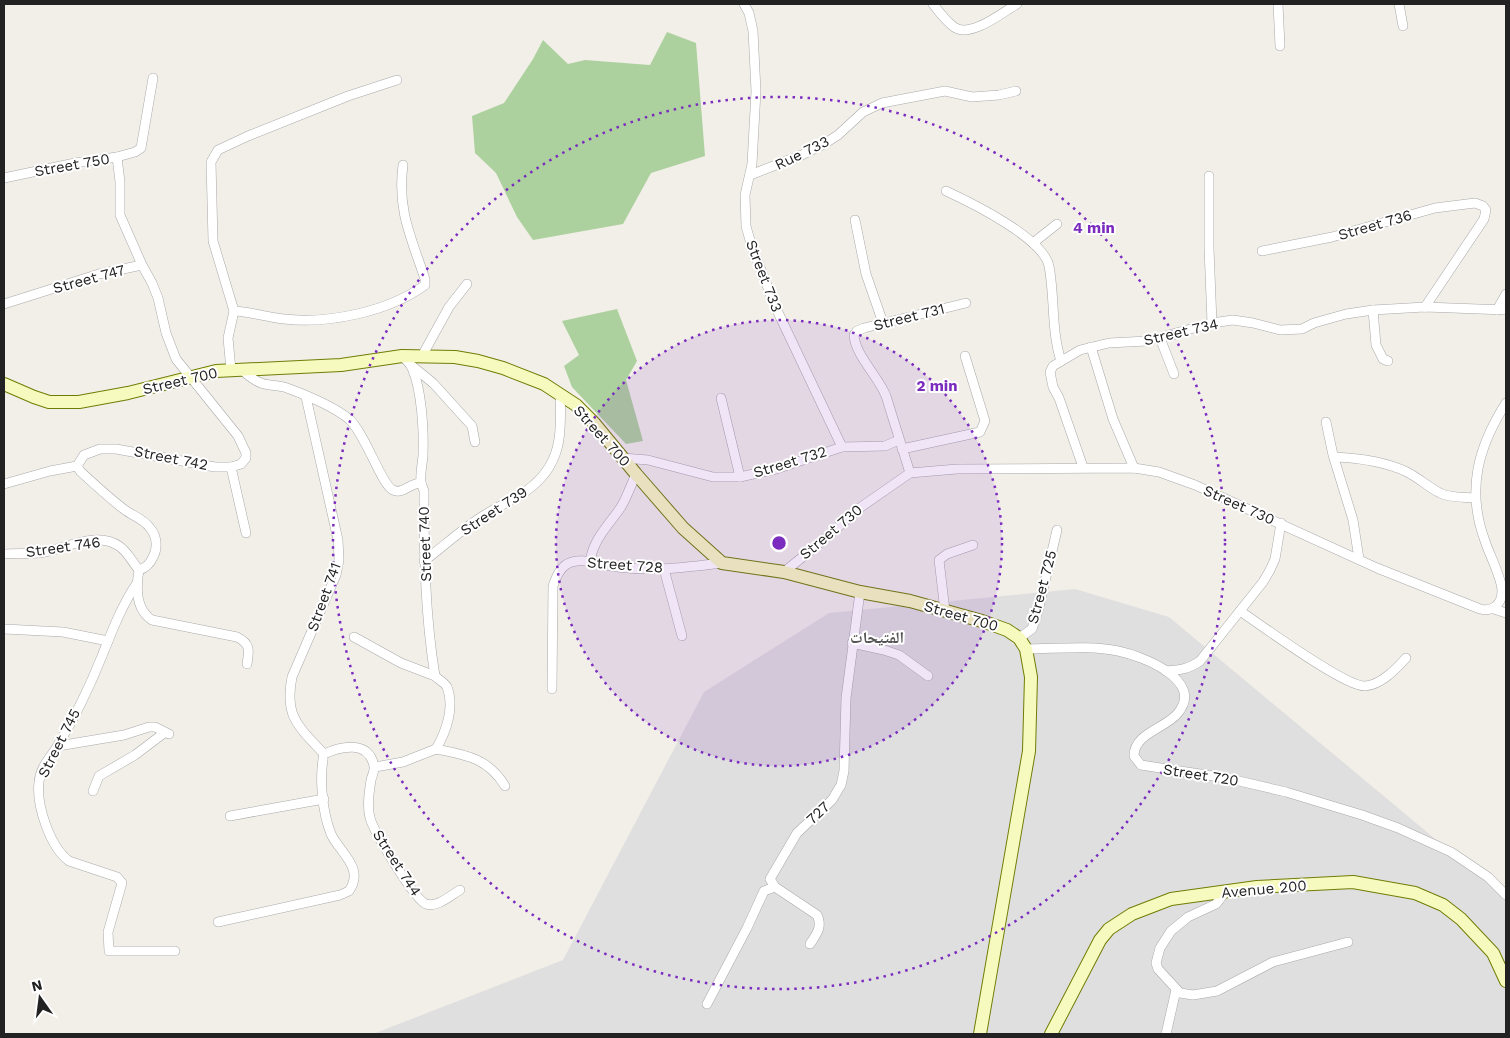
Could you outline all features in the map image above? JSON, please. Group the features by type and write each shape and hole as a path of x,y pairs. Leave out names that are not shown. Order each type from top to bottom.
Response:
{"main road":[{"name":"Street 700","path":"4,384 49,402 79,402 128,393 216,371 341,365 402,356 454,357 503,368 544,384 576,405 594,423 683,528 722,563 784,572 860,592 945,611 1007,630 1022,643"},
{"path":"980,1034 1029,751 1032,677 1022,643"},
{"name":"Avenue 200","path":"1051,1034 1100,940 1108,929 1132,914 1171,899 1256,887 1353,882 1415,893 1443,905 1461,918 1492,953 1506,981"}],"street":[{"name":"Street 733","path":"744,4 752,20 756,91 750,175 746,196 746,226 750,244 775,306 842,447"},
{"path":"933,4 955,28 961,31 973,30 1017,4"},
{"path":"1278,4 1280,46"},
{"path":"1399,4 1403,26"},
{"path":"117,156 135,152 141,148 153,78"},
{"path":"236,370 228,338 234,311 213,241 211,162 215,152 248,136 348,96 397,80"},
{"name":"Rue 733","path":"750,175 802,156 838,135 863,112 875,105 900,98 945,91 972,97 994,96 1016,91"},
{"name":"Street 750","path":"4,178 117,156 120,182 120,215 142,266"},
{"path":"234,311 284,319 328,319 388,304 425,284 403,213 400,184 403,164"},
{"path":"1208,176 1212,323"},
{"path":"946,191 986,210 1033,244 1046,256 1049,267 1054,328 1061,361 1053,366 1050,378 1083,467"},
{"name":"Street 736","path":"1262,251 1332,237 1435,208 1480,204 1486,210 1486,215 1426,307"},
{"path":"855,220 866,274 883,323"},
{"path":"1033,244 1057,224"},
{"name":"Street 747","path":"4,304 99,274 142,266 155,290 166,333 176,359 191,377"},
{"path":"422,356 449,306 467,284"},
{"path":"1502,310 1506,294"},
{"name":"Street 731","path":"910,473 883,387 862,356 854,341 854,335 857,332 883,323 966,304"},
{"name":"Street 734","path":"1061,361 1080,350 1091,347 1109,343 1147,341 1212,323 1233,320 1280,330 1302,329 1314,323 1346,314 1373,310 1426,307 1502,310"},
{"path":"1373,310 1376,346 1383,359 1388,361"},
{"path":"1160,338 1174,374"},
{"path":"1091,347 1113,419 1134,468"},
{"path":"402,356 433,383 472,426 475,442"},
{"path":"902,449 980,432 985,420 965,356"},
{"path":"412,366 419,394 423,433 421,483"},
{"name":"Street 740","path":"236,370 262,383 286,388 329,407 350,420 360,431 388,488 393,491 399,491 416,483 421,483 424,491 424,561 432,658 436,676 446,686 450,703 449,714 441,741 436,749"},
{"path":"191,377 238,436 246,453 246,458 241,464 231,467 246,533"},
{"name":"Street 739","path":"424,561 470,524 527,491 548,470 555,458 559,445 561,423 560,394"},
{"name":"Street 741","path":"306,397 335,525 339,560 336,575 292,677 289,694 291,711 295,721 324,754"},
{"path":"721,398 740,477"},
{"path":"1494,609 1498,604 1502,591 1478,521 1475,480 1481,454 1490,429 1506,403"},
{"path":"1326,422 1334,457 1352,513 1359,559"},
{"name":"Street 732","path":"623,458 648,460 713,477 740,477 776,469 842,447 885,446 899,440"},
{"name":"Street 742","path":"78,466 84,455 100,449 116,449 190,463 231,467"},
{"path":"1334,457 1358,458 1384,463 1423,480 1441,494 1475,498"},
{"path":"4,484 50,471 78,466 80,472 152,529 156,553 151,562 139,570 137,583 140,603 148,617 152,620 237,637 248,645 247,664"},
{"name":"Street 730","path":"784,572 861,506 910,473 957,469 1134,468 1159,472 1195,486 1359,559 1480,609 1487,611 1494,609 1506,613"},
{"path":"590,562 595,543 622,506 636,474"},
{"path":"1166,671 1191,668 1200,661 1263,582 1275,559 1281,523"},
{"name":"Street 725","path":"1022,643 1032,629 1038,611 1057,530"},
{"name":"Street 746","path":"4,554 40,553 75,543 99,540 111,542 120,547 139,570"},
{"path":"945,611 939,560 947,554 973,545"},
{"name":"Street 728","path":"552,689 553,586 558,573 568,564 590,562 649,570 722,563"},
{"path":"664,569 682,636"},
{"name":"Street 745","path":"137,583 58,746 44,767 38,789 41,810 54,843 63,857 69,861 116,877 122,883 108,932 109,951 175,951"},
{"name":"727","path":"774,887 770,879 793,840 803,827 832,800 841,784 844,771 846,698 860,592"},
{"path":"1240,611 1322,666 1351,683 1364,686 1372,684 1396,669 1406,658"},
{"path":"4,629 62,632 108,640"},
{"path":"354,637 401,663 436,676"},
{"path":"852,643 899,655 928,676"},
{"name":"Street 720","path":"1022,643 1118,651 1145,660 1176,677 1184,691 1182,707 1177,714 1135,745 1134,756 1141,765 1242,782 1286,792 1362,815 1398,828 1451,852 1488,877 1506,895"},
{"path":"58,746 124,735 149,727 155,727 167,733 99,776 93,791"},
{"path":"218,922 340,895 349,891 354,880 354,872 350,861 332,835 322,786 324,754 346,746 362,748 371,758 375,767 403,762 436,749 470,756 480,761 499,776 506,786"},
{"name":"Street 744","path":"375,767 369,795 371,820 407,883 425,904 439,902 460,890"},
{"path":"230,816 324,799"},
{"path":"1488,877 1506,889"},
{"path":"707,1004 764,891 774,887 817,915 820,925 810,944"},
{"path":"1226,891 1216,904 1188,917 1171,931 1165,939 1156,963 1158,969 1180,993 1193,995 1217,991 1273,962 1348,942"},
{"path":"1166,1034 1176,990"}],"shaded area":[{"path":"1075,589 1169,617 1506,898 1506,1034 373,1034 563,960 704,692 829,613"}],"green space":[{"path":"667,32 696,43 705,156 651,173 623,224 533,240 517,217 496,173 475,153 472,116 504,103 543,40 568,64 585,60 650,65"},
{"path":"617,309 637,361 626,380 643,441 626,444 572,387 564,366 579,355 562,321"}],"district":[{"name":"الفتيحات","path":"877,637"}]}
